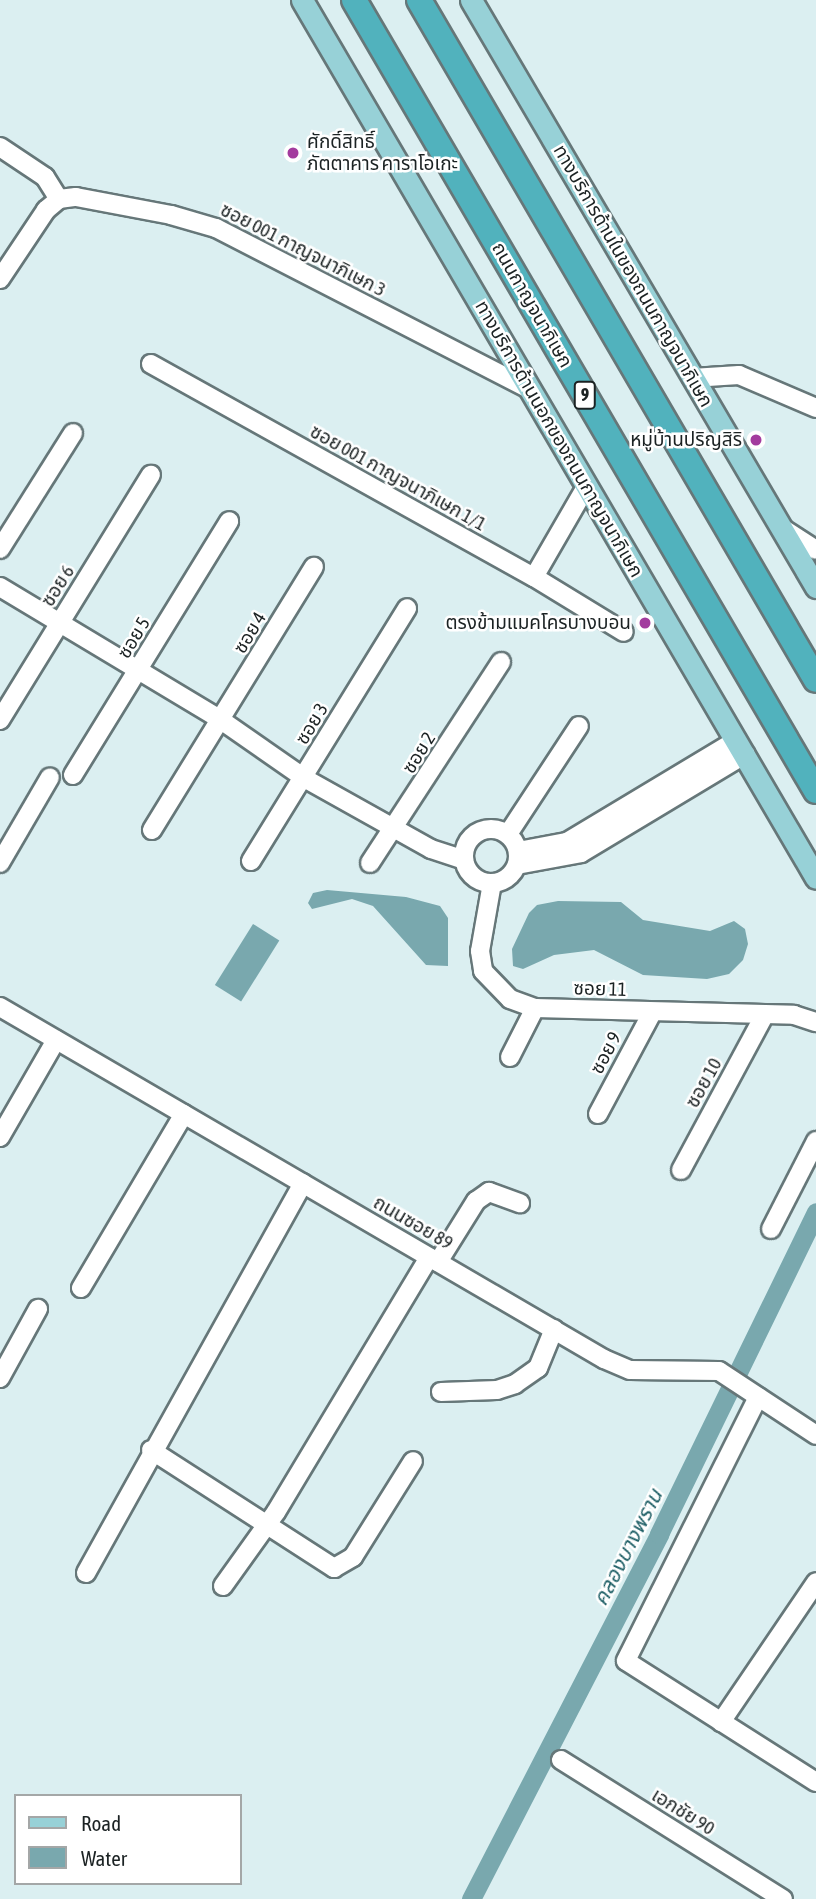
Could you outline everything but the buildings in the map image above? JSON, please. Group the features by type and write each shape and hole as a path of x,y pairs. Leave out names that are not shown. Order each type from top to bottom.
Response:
{"highway":[{"name":"ถนนกาญจนาภิเษก","path":"354,0 816,791"},
{"path":"419,0 816,680"}],"main road":[{"name":"ทางบริการด้านนอกของถนนกาญจนาภิเษก","path":"302,0 816,878"},
{"name":"ทางบริการด้านในของถนนกาญจนาภิเษก","path":"471,0 816,587"}],"street":[{"path":"0,147 45,177 59,199 46,210 0,279"},
{"name":"ซอย 001 กาญจนาภิเษก 3","path":"59,199 89,199 216,228 529,389"},
{"name":"ซอย 001 กาญจนาภิเษก 1/1","path":"151,364 534,577 625,632"},
{"path":"692,379 738,375 816,408"},
{"path":"0,549 73,433"},
{"name":"ซอย 6","path":"0,720 151,475"},
{"path":"534,577 586,487"},
{"name":"ซอย 5","path":"73,775 229,521"},
{"path":"782,528 816,550"},
{"name":"ซอย 4","path":"152,830 314,567"},
{"path":"0,587 221,720 304,778 395,831 464,860 477,880 492,883 507,878 517,858 508,834"},
{"name":"ซอย 3","path":"251,861 407,608"},
{"name":"ซอย 2","path":"370,863 395,831 500,662"},
{"path":"508,834 579,726"},
{"path":"517,858 580,853 741,747"},
{"path":"0,863 50,777"},
{"path":"464,860 467,842 481,831 508,834"},
{"name":"ซอย 11","path":"492,883 480,951 483,971 510,999 535,1008 794,1015 816,1022"},
{"name":"ถนนซอย 89","path":"0,1007 554,1329 630,1370 719,1371 816,1435"},
{"path":"510,1057 535,1008"},
{"name":"ซอย 9","path":"597,1114 652,1013"},
{"name":"ซอย 10","path":"681,1170 764,1016"},
{"path":"0,1137 56,1040"},
{"path":"81,1288 184,1114"},
{"path":"771,1229 816,1141"},
{"path":"86,1573 150,1450 303,1183"},
{"path":"223,1586 265,1527 433,1259 476,1201 489,1192 520,1203"},
{"path":"0,1378 38,1309"},
{"path":"441,1392 497,1390 515,1384 538,1368 554,1329"},
{"path":"756,1395 627,1656 629,1664 816,1782"},
{"path":"150,1450 265,1527 334,1568 343,1566 413,1461"},
{"path":"721,1722 816,1582"},
{"name":"เอกชัย 90","path":"561,1760 783,1899"}],"water":[{"path":"327,890 406,897 440,906 448,918 448,966 426,965 373,906 352,899 312,909 308,903 313,893"},
{"path":"558,901 621,902 643,920 710,931 734,921 745,929 748,944 743,960 729,974 707,979 643,975 594,950 554,955 523,969 513,966 512,949 529,913 537,905"},
{"path":"253,924 279,940 241,1001 215,985"}],"waterway":[{"name":"คลองบางพราน","path":"471,1899 659,1534 816,1212"}],"place":[{"name":"ศักดิ์สิทธิ์ ภัตตาคาร คาราโอเกะ","path":"293,153"},
{"name":"หมู่บ้านปริญสิริ","path":"756,440"},
{"name":"ตรงข้ามแมคโครบางบอน","path":"645,623"}]}
